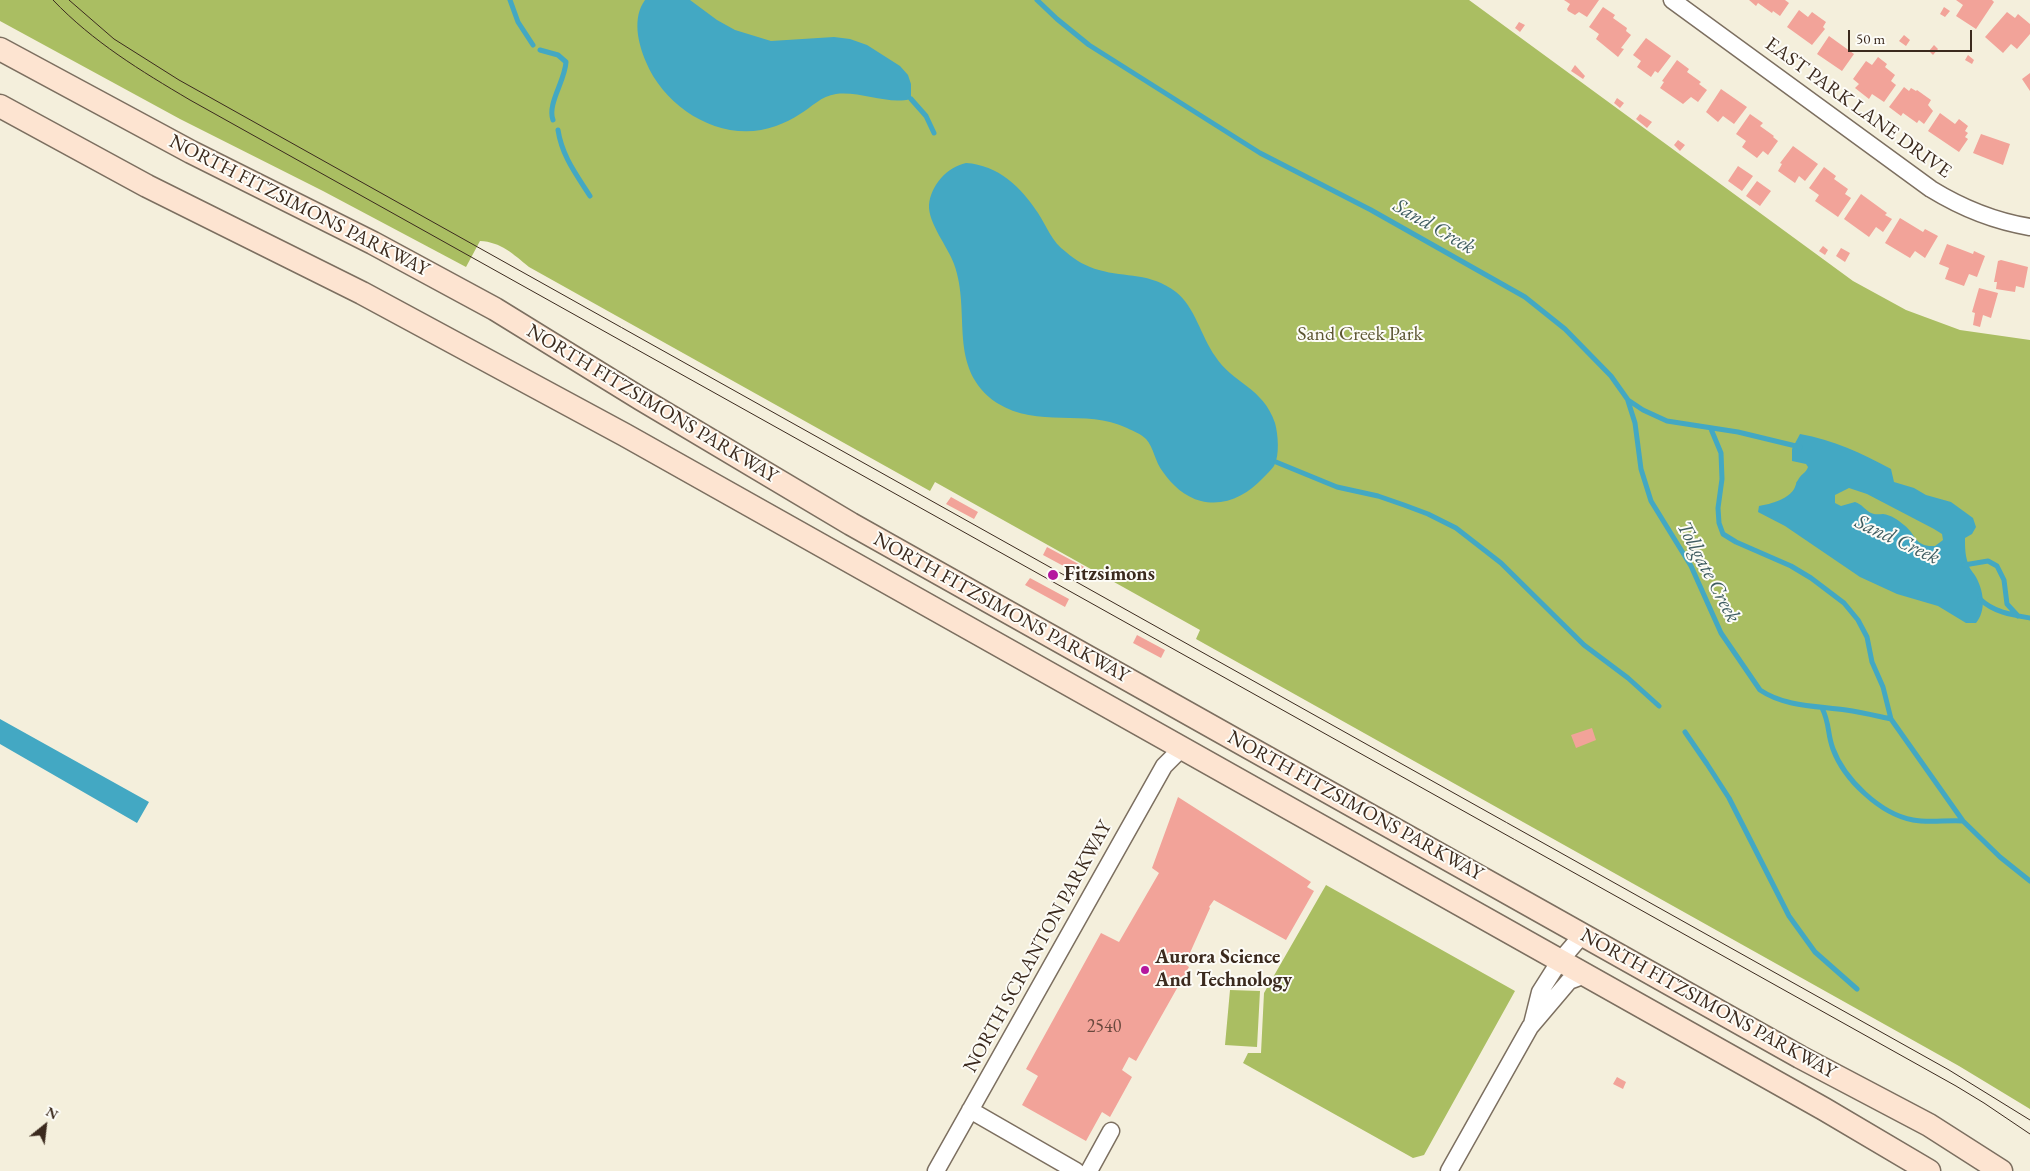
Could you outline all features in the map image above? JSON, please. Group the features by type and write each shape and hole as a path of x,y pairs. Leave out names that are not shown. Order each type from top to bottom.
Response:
{"main road":[{"name":"NORTH FITZSIMONS PARKWAY","path":"0,49 182,147 373,243 495,309 641,399 851,524 1824,1070 1929,1125 2001,1171"},
{"name":"NORTH FITZSIMONS PARKWAY","path":"0,106 139,181 362,293 616,431 1559,962 1824,1109 1929,1171"}],"street":[{"name":"EAST PARK LANE DRIVE","path":"1672,0 1931,189 1981,215 2011,224 2030,226"},
{"name":"NORTH SCRANTON PARKWAY","path":"936,1171 1164,766 1182,748"},
{"path":"1532,1025 1540,992 1559,962 1584,934"},
{"path":"1449,1171 1532,1025 1569,981 1585,975"},
{"path":"970,1110 1076,1171"},
{"path":"1089,1171 1111,1131"}],"green space":[{"name":"Sand Creek Park","path":"0,0 1469,0 1853,281 1906,310 1960,330 2030,340 2030,1109 1959,1066 1196,639 1200,630 935,482 930,491 529,267 501,246 480,241 466,267 323,191 180,119 0,21"},
{"path":"1326,885 1515,991 1424,1155 1413,1158 1243,1063 1248,1053 1261,1053 1264,993"},
{"path":"1230,990 1260,991 1257,1047 1225,1045"}],"water":[{"path":"645,0 690,0 717,20 735,30 771,41 834,37 850,39 867,45 900,66 908,75 911,84 911,99 893,100 855,94 836,94 821,99 794,118 776,126 756,131 737,131 717,127 699,119 682,108 667,95 655,79 643,55 639,39 637,23"},
{"path":"966,163 988,168 1008,179 1031,203 1057,244 1077,260 1099,270 1157,281 1183,298 1215,356 1230,373 1263,401 1275,423 1278,444 1276,461 1272,469 1257,484 1243,494 1227,501 1210,502 1195,499 1179,490 1170,481 1160,468 1149,443 1137,433 1111,422 1095,419 1045,417 1013,411 997,403 981,389 971,373 966,357 959,283 954,264 935,227 929,205 933,191 941,178 952,168"},
{"path":"1800,434 1847,448 1891,469 1894,482 1914,488 1926,495 1951,502 1973,518 1976,527 1972,534 1965,538 1965,545 1968,562 1979,584 1983,602 1981,613 1976,623 1966,623 1938,606 1897,594 1860,577 1785,526 1758,512 1759,506 1789,495 1807,469 1806,464 1792,461 1792,449","holes":["1849,488 1867,494 1934,529 1942,534 1943,540 1935,546 1923,545 1916,540 1904,525 1892,517 1883,514 1872,514 1855,502 1841,506 1835,503 1835,495"]},
{"path":"0,719 149,802 137,823 0,744"}],"building":[{"path":"1564,0 1599,0 1587,17 1579,12 1575,15 1568,11 1567,9 1570,4"},
{"path":"1749,0 1785,0 1789,3 1780,16 1758,3 1756,6"},
{"path":"1956,0 1992,0 1994,2 1976,29 1956,16 1963,5"},
{"path":"1603,7 1615,15 1613,18 1627,28 1626,31 1631,35 1621,48 1624,49 1618,57 1596,39 1599,34 1589,27"},
{"path":"1944,7 1950,11 1945,17 1940,14"},
{"path":"1799,10 1808,17 1812,12 1826,22 1823,27 1825,29 1812,45 1787,27"},
{"path":"2007,12 2015,18 2018,14 2030,24 2030,34 2017,49 2011,44 2003,53 1985,37"},
{"path":"1519,22 1525,25 1520,32 1515,28"},
{"path":"1904,35 1910,40 1906,46 1899,41"},
{"path":"1829,36 1854,54 1842,71 1817,54"},
{"path":"1646,38 1671,56 1658,73 1655,71 1651,77 1637,67 1641,61 1633,55"},
{"path":"1934,45 1938,49 1933,55 1929,51"},
{"path":"1968,55 1974,60 1972,64 1965,60"},
{"path":"1878,57 1887,64 1885,67 1895,75 1891,81 1896,85 1884,102 1872,94 1869,99 1855,88 1859,84 1853,79 1866,61 1872,65"},
{"path":"1677,60 1689,69 1687,72 1701,82 1699,84 1707,90 1698,102 1691,97 1683,104 1660,88 1664,82 1662,81"},
{"path":"1575,65 1585,76 1583,79 1571,71"},
{"path":"2030,73 2030,91 2022,79"},
{"path":"1904,87 1909,91 1911,88 1917,90 1931,100 1928,105 1933,111 1924,124 1919,120 1917,123 1903,113 1901,116 1889,107"},
{"path":"1721,89 1747,107 1734,124 1723,116 1718,122 1706,112"},
{"path":"1617,98 1624,103 1620,108 1614,103"},
{"path":"1940,113 1955,124 1959,119 1968,126 1965,131 1968,133 1965,137 1968,139 1959,152 1928,131"},
{"path":"1640,114 1652,122 1647,128 1636,119"},
{"path":"1750,114 1763,123 1760,126 1778,141 1768,155 1763,151 1757,158 1742,147 1746,141 1736,134"},
{"path":"1981,134 2010,144 2003,165 1973,153"},
{"path":"1678,140 1685,145 1680,151 1674,145"},
{"path":"1793,146 1818,164 1805,181 1799,176 1795,183 1778,171 1782,164 1780,163"},
{"path":"1738,166 1753,176 1742,191 1728,181"},
{"path":"1824,167 1836,176 1834,179 1848,189 1845,194 1851,198 1838,217 1815,201 1819,195 1809,188"},
{"path":"1757,181 1771,191 1760,206 1746,196"},
{"path":"1861,194 1887,213 1885,215 1892,219 1883,232 1876,227 1869,237 1844,219"},
{"path":"1900,218 1923,232 1925,229 1938,236 1925,258 1915,251 1910,258 1885,243"},
{"path":"1947,244 1973,254 1974,251 1985,256 1977,277 1969,274 1964,286 1945,279 1949,268 1939,264"},
{"path":"1823,246 1828,250 1825,255 1819,251"},
{"path":"1841,248 1850,253 1845,262 1836,256"},
{"path":"2001,260 2028,267 2024,288 2016,286 2015,292 1996,289 1997,282 1994,282 1998,261"},
{"path":"1979,288 1998,293 1991,318 1983,315 1980,327 1973,325 1975,313 1972,312"},
{"path":"951,497 978,512 974,519 946,504"},
{"path":"1047,547 1086,568 1082,576 1043,555"},
{"path":"1030,578 1069,599 1065,607 1025,585"},
{"path":"1137,635 1165,650 1161,658 1133,643"},
{"path":"1592,728 1596,740 1576,748 1571,735"},
{"path":"1178,797 1311,882 1307,887 1314,891 1286,940 1214,900 1209,907 1185,964 1189,967 1136,1061 1129,1057 1122,1070 1132,1077 1110,1117 1102,1112 1086,1141 1022,1105 1038,1076 1026,1069 1101,933 1119,942 1159,873 1152,868"},
{"path":"1617,1077 1626,1082 1623,1089 1613,1084"}],"waterway":[{"path":"510,0 518,22 533,45"},
{"name":"Sand Creek","path":"1037,0 1089,45 1260,153 1371,210 1525,297 1565,329 1611,376 1628,400 1643,410 1667,421 1738,432 1800,447"},
{"path":"540,50 558,55 566,62 563,77 552,107 553,120"},
{"path":"911,99 926,116 934,133"},
{"path":"558,130 566,157 590,196"},
{"name":"Tollgate Creek","path":"1628,401 1635,423 1641,469 1651,501 1691,566 1721,633 1760,690 1770,696 1791,703 1852,711 1891,719"},
{"name":"Tollgate Creek","path":"1711,429 1721,453 1722,479 1718,508 1719,523 1723,534 1736,542 1791,566 1811,578 1844,603 1858,620 1867,637 1872,662 1883,687 1891,719 1963,821 2000,857 2030,881"},
{"path":"1276,462 1337,487 1378,496 1404,505 1456,528 1501,563 1584,645 1628,678 1659,706"},
{"name":"Sand Creek","path":"1964,565 1988,561 1997,566 2004,580 2007,604 2018,616"},
{"name":"Sand Creek","path":"1980,599 1997,610 2030,618"},
{"name":"Tollgate Creek","path":"1822,708 1831,743 1838,760 1854,783 1876,803 1888,811 1913,820 1963,821"},
{"path":"1685,732 1729,798 1789,916 1815,952 1857,989"}],"tram line":[{"path":"53,0 101,42 136,67 190,100 1956,1086 2030,1134"},
{"path":"69,0 114,39 179,80 1949,1070 2030,1120"}],"place":[{"name":"Fitzsimons","path":"1053,575"},
{"name":"Aurora Science And Technology","path":"1145,970"}]}
